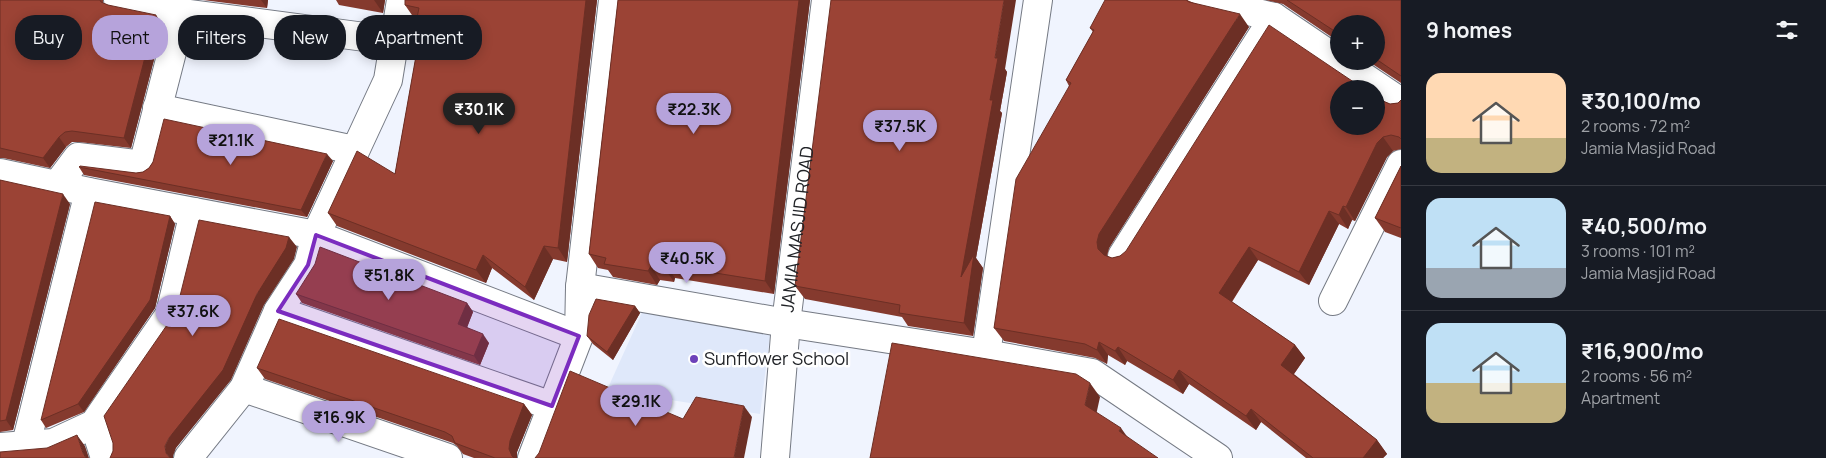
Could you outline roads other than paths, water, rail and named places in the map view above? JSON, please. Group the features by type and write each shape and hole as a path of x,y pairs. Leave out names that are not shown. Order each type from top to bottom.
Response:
{"street":[{"path":"118,0 182,13 356,36"},
{"path":"398,15 401,0"},
{"path":"532,458 578,336 580,287 613,0"},
{"name":"JAMIA MASJID ROAD","path":"775,458 786,323 826,0"},
{"path":"986,354 1038,0"},
{"path":"1202,0 1274,17 1330,55"},
{"path":"57,185 78,157 143,165 182,13"},
{"path":"1122,256 1274,17"},
{"path":"190,458 244,388 278,311 308,265 316,235 388,80 391,60"},
{"path":"1353,70 1401,102"},
{"path":"157,108 354,150"},
{"path":"1334,302 1401,164"},
{"path":"1,177 57,185 316,235 578,336"},
{"path":"89,192 13,445 53,442 94,424 170,314 194,212"},
{"path":"580,287 1092,373 1218,458"},
{"path":"278,311 552,406"},
{"path":"244,388 448,458"},
{"path":"94,424 105,458"}],"place":[{"name":"Sunflower School","path":"694,359"}]}
